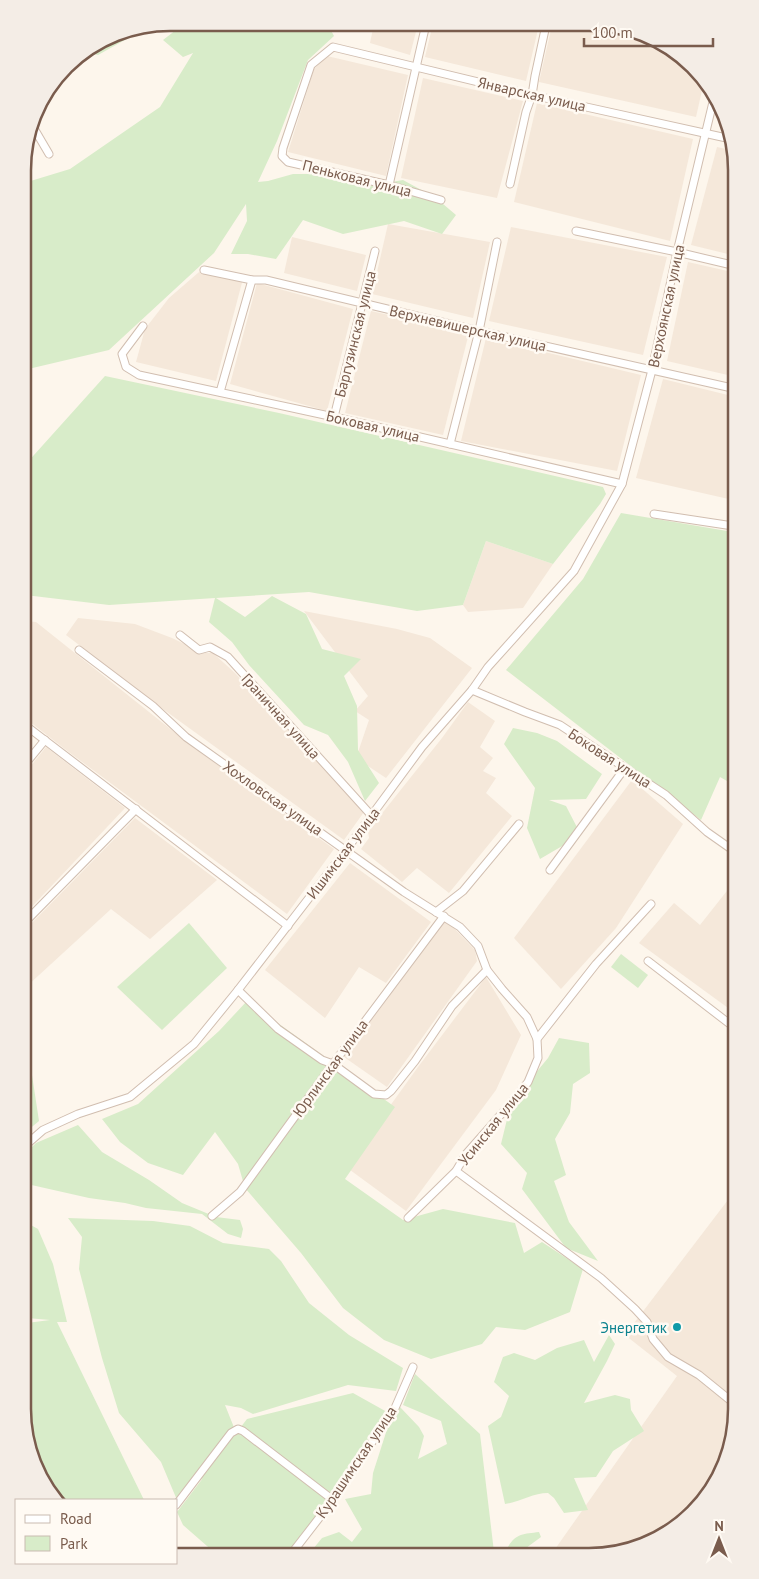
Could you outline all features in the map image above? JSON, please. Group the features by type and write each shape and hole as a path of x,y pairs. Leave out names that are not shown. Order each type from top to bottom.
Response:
{"street":[{"path":"389,185 424,31"},
{"path":"510,184 526,112 532,95 545,31"},
{"name":"Январская улица","path":"283,148 311,65 333,47 532,95 723,137"},
{"name":"Верхоянская улица","path":"610,506 622,484 652,370 676,252 712,107"},
{"path":"37,132 49,154"},
{"name":"Пеньковая улица","path":"283,148 282,156 288,162 389,185 441,200"},
{"path":"576,231 728,264"},
{"path":"450,444 479,331 497,242"},
{"name":"Баргузинская улица","path":"334,417 375,251"},
{"name":"Верхневишерская улица","path":"204,270 252,280 266,280 479,331 728,387"},
{"path":"220,392 252,280"},
{"name":"Боковая улица","path":"143,326 122,354 126,367 139,375 334,417 622,484"},
{"name":"Ишимская улица","path":"31,1140 43,1130 78,1114 130,1097 194,1044 288,926 422,747 472,690 488,667 574,571 610,506"},
{"path":"654,514 728,525"},
{"name":"Граничная улица","path":"180,635 199,650 210,648 228,657 371,815"},
{"name":"Хохловская улица","path":"79,650 153,706 186,737 404,892 460,927 478,946 487,970 527,1017 537,1039"},
{"name":"Боковая улица","path":"472,690 560,725 666,795 707,832 727,846"},
{"path":"32,729 288,926"},
{"path":"32,756 45,740"},
{"path":"550,870 625,768"},
{"path":"31,916 136,809"},
{"path":"436,912 463,891 519,824"},
{"path":"537,1039 596,964 651,904"},
{"name":"Юрлинская улица","path":"212,1216 240,1192 444,916"},
{"path":"648,961 727,1022"},
{"path":"238,990 278,1029 322,1060 333,1064 374,1094 386,1095 392,1091 415,1061 452,1006 487,970"},
{"name":"Усинская улица","path":"408,1218 456,1171 466,1154 512,1103 528,1082 538,1058 537,1039"},
{"path":"456,1171 601,1278 647,1322 653,1339 668,1357 699,1376 727,1398"},
{"name":"Курашимская улица","path":"296,1548 333,1500 395,1408 413,1367"},
{"path":"178,1502 234,1430 243,1432 333,1500"}],"shaded area":[{"path":"416,31 410,55 370,43 372,32"},
{"path":"431,31 538,31 526,81 425,57"},
{"path":"551,31 588,31 616,34 650,46 680,66 702,90 696,117 539,82"},
{"path":"327,56 408,75 386,176 288,152 314,69"},
{"path":"423,78 523,101 497,198 401,178"},
{"path":"537,103 693,139 670,241 514,202"},
{"path":"717,147 726,149 728,171 728,254 691,245"},
{"path":"388,224 490,242 473,318 372,294"},
{"path":"511,227 667,257 643,355 489,321"},
{"path":"292,237 366,255 357,291 284,273"},
{"path":"688,262 728,271 728,375 667,361"},
{"path":"206,266 244,275 216,381 136,362 145,329 169,298"},
{"path":"257,283 353,309 327,411 230,384"},
{"path":"371,311 469,333 443,435 345,413"},
{"path":"486,338 641,375 617,471 461,441"},
{"path":"663,379 728,395 728,499 636,478"},
{"path":"486,541 553,564 523,608 468,612 463,605"},
{"path":"304,611 397,629 430,638 472,668 386,778 356,758 369,720 355,711 368,696"},
{"path":"78,618 135,624 172,638 203,653 213,653 235,673 364,812 344,840 167,712 66,635"},
{"path":"32,622 36,622 193,747 334,849 287,914 32,723"},
{"path":"468,702 495,721 480,747 493,758 483,771 496,778 486,793 512,816 449,893 417,868 402,882 361,849 369,838 368,831 442,738"},
{"path":"46,747 125,808 31,907 32,765"},
{"path":"632,780 683,824 616,928 561,989 514,938"},
{"path":"135,818 217,880 150,939 111,909 31,982 31,924"},
{"path":"350,863 431,922 386,983 359,967 325,1018 265,970"},
{"path":"727,890 727,1007 639,943 674,903 700,925"},
{"path":"446,920 475,950 477,961 387,1087 344,1057"},
{"path":"486,977 521,1035 496,1090 406,1211 346,1167"},
{"path":"727,1201 727,1418 725,1436 713,1470 699,1493 680,1513 650,1533 616,1545 588,1548 556,1548 677,1376 625,1335"}],"green space":[{"path":"173,32 332,32 334,36 308,60 277,141 258,182 293,174 325,174 362,187 403,180 436,198 456,215 442,234 404,221 343,234 303,220 276,259 248,254 231,254 247,221 246,204 214,253 109,350 32,368 32,181 70,169 160,107 193,53 183,57 163,40"},
{"path":"128,38 98,55 94,54"},
{"path":"105,376 279,413 603,487 606,494 553,564 486,541 463,605 417,611 309,592 216,598 245,617 272,596 306,614 322,649 361,659 344,676 357,706 358,750 379,783 365,801 348,762 328,735 304,725 249,665 232,642 209,622 215,598 109,605 32,596 32,457"},
{"path":"621,513 728,531 728,781 720,777 701,820 506,670 583,579"},
{"path":"513,728 537,733 557,741 602,774 586,799 549,800 566,806 581,835 540,859 527,828 535,788 504,744"},
{"path":"189,923 227,968 162,1030 117,987"},
{"path":"621,954 648,975 638,988 611,967"},
{"path":"247,1001 395,1107 345,1179 403,1220 443,1209 515,1223 524,1253 542,1242 583,1269 570,1312 525,1330 496,1327 482,1344 431,1359 384,1340 343,1308 301,1253 245,1188 238,1164 215,1132 183,1175 148,1163 120,1142 102,1119 138,1104 219,1031"},
{"path":"559,1038 589,1043 590,1073 573,1084 570,1113 555,1139 566,1175 554,1181 569,1222 598,1261 566,1248 522,1189 527,1173 501,1144 511,1103 548,1058"},
{"path":"31,1072 32,1075 39,1121 31,1127"},
{"path":"78,1125 102,1152 149,1180 182,1203 216,1217 240,1220 243,1229 241,1238 228,1234 202,1214 146,1208 31,1185 31,1148 36,1143"},
{"path":"68,1218 153,1221 190,1226 223,1243 269,1249 281,1261 309,1303 349,1335 403,1368 396,1391 348,1385 253,1414 241,1408 225,1405 235,1430 234,1436 247,1419 353,1393 387,1412 329,1501 292,1548 209,1548 183,1525 178,1511 203,1478 177,1499 161,1462 119,1413 102,1358 79,1269 82,1237"},
{"path":"31,1225 38,1229 53,1264 67,1322 57,1322 144,1499 65,1499 46,1470 34,1436 32,1418 31,1322 50,1320 31,1318"},
{"path":"609,1335 615,1344 584,1403 615,1395 630,1399 631,1410 644,1431 613,1451 596,1477 574,1478 588,1510 564,1513 554,1498 548,1493 537,1494 505,1504 488,1426 501,1417 509,1396 494,1382 503,1357 514,1353 535,1360 557,1348 584,1340 594,1362"},
{"path":"415,1374 480,1434 494,1548 314,1548 322,1538 339,1532 352,1542 362,1529 345,1499 371,1494 373,1473 390,1420 400,1407 419,1427 424,1436 418,1459 447,1444 441,1421 403,1405"},
{"path":"539,1532 541,1537 526,1548 508,1548 514,1539 525,1534"}],"place":[{"name":"Энергетик","path":"677,1327"}]}
